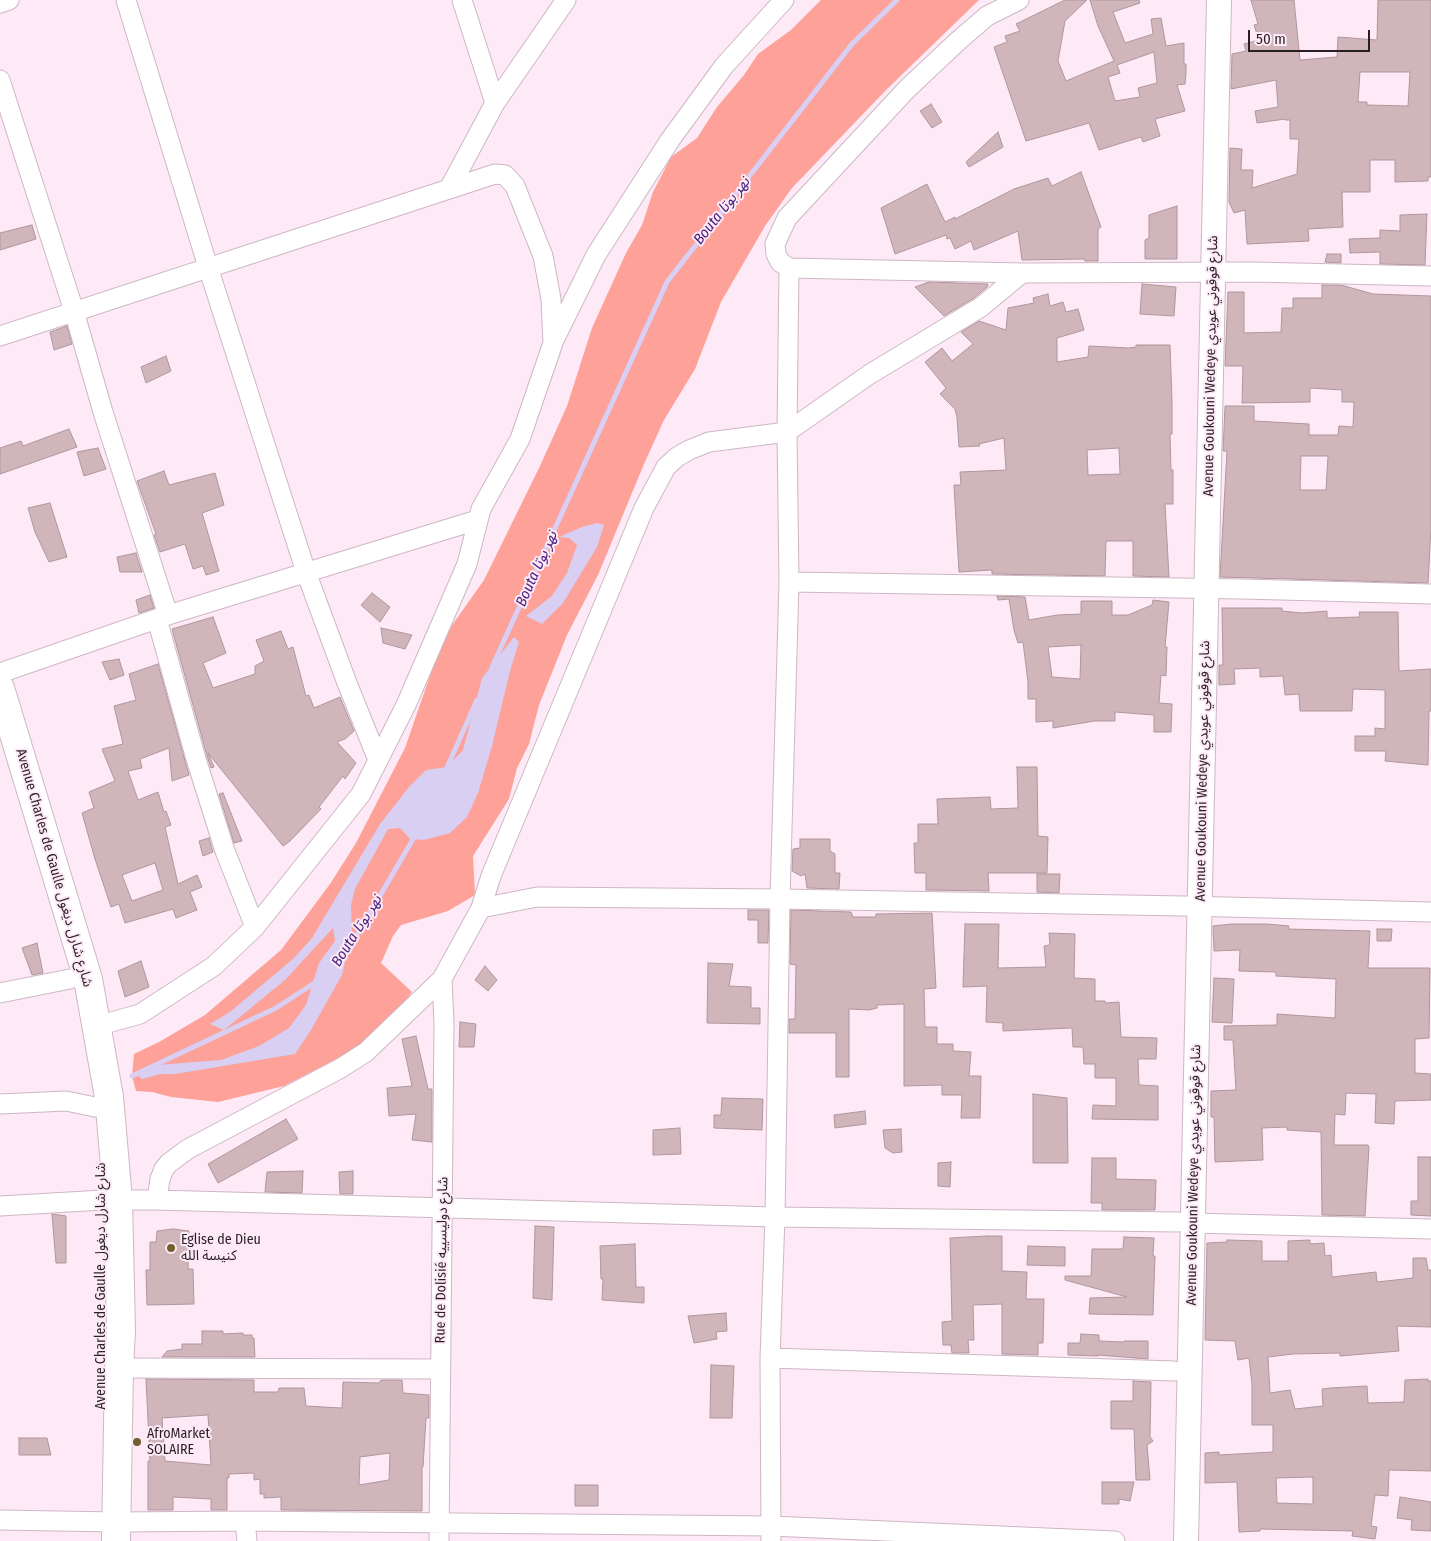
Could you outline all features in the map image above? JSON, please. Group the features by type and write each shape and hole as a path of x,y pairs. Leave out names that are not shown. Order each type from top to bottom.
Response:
{"main road":[{"name":"Avenue Charles de Gaulle شارع شارل ديغول","path":"0,688 88,979 121,1330 108,1531"},
{"name":"Avenue Charles de Gaulle شارع شارل ديغول","path":"0,744 37,861 70,979 95,1043"},
{"name":"Avenue Charles de Gaulle شارع شارل ديغول","path":"108,1531 103,1348 110,1200"}],"street":[{"path":"0,3 9,0"},
{"path":"126,0 208,267 306,572 378,760"},
{"path":"462,0 495,104"},
{"path":"449,189 495,104 566,0"},
{"path":"95,1043 214,966 256,927 362,794 406,705 467,564 481,509 520,439 553,343 596,255 670,140 724,66 784,0"},
{"path":"1019,0 987,16 958,41 907,89 787,218 776,244 776,254 780,262 789,268 1022,273 1431,276"},
{"name":"Avenue Goukouni Wedeye شارع قوقوني عويدي","path":"1204,0 1206,273"},
{"name":"Avenue Goukouni Wedeye شارع قوقوني عويدي","path":"1186,1541 1185,1222 1206,273 1219,0"},
{"path":"0,80 74,311 163,617 196,758 225,851 256,927"},
{"path":"0,336 495,174 505,175 515,186 543,256 551,299 553,343"},
{"path":"771,1534 770,1358 775,1217 780,899 789,582 787,432 789,268"},
{"path":"157,1200 160,1179 169,1163 188,1149 342,1068 366,1052 442,979 481,908 491,876 644,508 666,467 677,457 689,450 709,442 787,432 870,374 981,307 1022,273"},
{"path":"0,673 163,617 478,520"},
{"path":"789,582 1199,588 1431,594"},
{"path":"481,908 537,897 780,899 1431,912"},
{"path":"0,993 70,979"},
{"name":"Rue de Dolisié شارع دوليسييه","path":"439,1532 443,1208 444,1023 442,979"},
{"path":"0,1104 99,1101"},
{"path":"0,1206 110,1200 157,1200 775,1217 1185,1222 1431,1229"},
{"name":"Avenue Goukouni Wedeye شارع قوقوني عويدي","path":"1171,1541 1174,1371 1185,1222"},
{"path":"770,1358 1174,1371"},
{"path":"118,1368 440,1369"},
{"path":"0,1520 108,1531 246,1521 439,1532 771,1534 1115,1541"},
{"path":"246,1521 247,1541"}],"shaded area":[{"path":"821,0 979,0 886,90 792,188 765,226 721,302 695,369 664,420 598,575 567,635 539,705 529,744 517,768 509,799 473,856 475,895 448,911 401,925 393,936 381,963 412,992 402,1006 364,1045 284,1086 218,1102 136,1091 132,1076 134,1054 159,1042 205,1015 281,950 330,884 356,843 405,748 443,638 484,580 540,466 567,406 592,328 626,253 642,225 653,192 671,157 697,138 717,107 744,75 758,54 791,30"},
{"path":"597,523 604,525 597,547 563,603 542,624 526,616 552,596 567,573 577,545 569,538 559,537"},
{"path":"514,637 519,642 492,746 478,793 467,817 450,833 424,840 410,839 400,828 388,829 355,889 351,905 352,933 342,975 295,1054 175,1074 161,1074 142,1079 135,1073 157,1065 221,1060 259,1046 289,1028 306,1005 319,963 335,941 333,928 285,980 224,1030 210,1024 230,1012 294,958 312,938 380,824 409,787 426,770 447,767 463,750 482,678"}],"building":[{"path":"1065,0 1087,0 1065,21 1058,61 1066,81 1114,61 1098,26 1090,0 1139,0 1140,3 1113,12 1125,43 1153,34 1151,19 1161,18 1166,46 1184,43 1185,84 1177,85 1185,111 1155,119 1160,136 1143,142 1141,137 1099,150 1089,123 1026,141 994,47 1007,42 1005,36 1020,31 1016,24","holes":["1154,52 1157,83 1138,88 1140,97 1115,101 1108,77 1120,73 1117,65"]},
{"path":"1251,0 1294,0 1300,60 1337,57 1338,37 1377,40 1378,0 1431,0 1431,177 1428,177 1428,181 1395,182 1395,160 1370,160 1370,192 1342,192 1343,227 1308,229 1309,241 1247,244 1245,210 1234,213 1229,202 1230,148 1242,149 1241,170 1253,170 1252,188 1297,174 1299,139 1290,139 1290,120 1257,123 1255,111 1278,107 1276,80 1231,89 1232,54 1246,51 1244,44 1259,40 1254,25 1258,24","holes":["1360,72 1410,72 1408,106 1367,105 1367,102 1358,102"]},
{"path":"931,104 942,122 932,128 920,111"},
{"path":"998,132 1003,147 969,167 966,162"},
{"path":"1081,172 1101,227 1098,229 1098,261 1085,261 1084,259 1022,260 1018,231 974,250 971,241 955,249 950,238 947,239 946,235 895,254 881,208 927,184 945,222 955,217 955,219 1014,189 1048,178 1052,186"},
{"path":"1177,206 1177,259 1145,259 1145,240 1149,238 1149,215"},
{"path":"1427,214 1425,265 1380,264 1380,252 1350,253 1349,239 1380,238 1380,230 1400,231 1400,215"},
{"path":"32,225 36,239 0,250 0,233"},
{"path":"1327,254 1341,254 1341,263 1325,262"},
{"path":"929,282 988,284 974,298 944,316 915,287"},
{"path":"1142,284 1176,287 1174,316 1140,314"},
{"path":"1322,285 1341,285 1373,294 1431,296 1431,527 1428,583 1220,577 1227,451 1223,451 1225,406 1254,406 1254,421 1309,424 1309,435 1338,435 1339,426 1353,427 1354,402 1342,402 1342,390 1310,388 1310,402 1242,403 1243,366 1225,366 1228,292 1244,292 1244,333 1281,332 1282,308 1293,308 1293,298 1322,298","holes":["1301,456 1328,456 1326,490 1300,490"]},
{"path":"1048,294 1050,306 1063,302 1066,312 1078,309 1084,330 1057,338 1057,362 1088,357 1089,346 1129,348 1136,347 1136,345 1170,345 1172,434 1170,434 1173,504 1165,504 1169,577 1133,576 1133,541 1106,541 1105,576 992,574 992,570 959,572 954,485 961,485 960,472 1006,470 1004,438 979,444 980,446 959,447 955,409 940,394 946,388 925,362 942,348 952,361 973,344 961,332 979,321 1006,330 1008,308 1034,303 1033,298","holes":["1119,448 1120,474 1088,475 1087,450"]},
{"path":"67,326 72,344 54,350 50,332"},
{"path":"166,356 171,371 146,383 141,367"},
{"path":"69,429 77,447 0,474 0,448 21,441 23,446"},
{"path":"98,448 106,469 84,476 77,452"},
{"path":"164,471 169,485 215,473 224,505 202,513 219,571 206,575 203,566 193,569 185,544 160,552 154,535 156,534 137,481"},
{"path":"50,503 67,557 49,562 35,532 28,508"},
{"path":"136,553 142,572 120,572 117,557"},
{"path":"372,593 390,607 380,622 361,605"},
{"path":"150,595 154,608 139,613 136,600"},
{"path":"997,596 1025,597 1029,620 1057,615 1081,614 1081,601 1112,601 1112,615 1128,615 1152,605 1153,600 1169,602 1165,647 1167,647 1166,676 1161,675 1159,703 1172,704 1171,732 1154,732 1154,715 1115,712 1115,721 1094,721 1053,728 1053,721 1036,722 1036,699 1028,699 1023,642 1018,643 1009,599 998,600","holes":["1081,645 1080,679 1052,677 1048,647"]},
{"path":"1222,608 1282,608 1282,611 1302,613 1327,611 1327,618 1360,617 1359,612 1398,612 1399,671 1431,669 1428,765 1385,761 1386,751 1355,751 1355,736 1375,736 1375,728 1385,729 1385,690 1353,689 1352,711 1300,711 1299,694 1285,695 1283,676 1260,677 1260,668 1234,669 1235,684 1219,685 1219,665 1223,665"},
{"path":"213,617 226,653 203,663 213,688 255,674 255,666 264,661 256,640 281,631 288,649 293,647 306,696 309,695 314,708 340,697 354,731 345,739 337,742 356,763 345,779 343,776 319,807 321,809 283,846 208,753 214,767 211,768 207,756 172,629"},
{"path":"381,628 412,635 405,649 383,643"},
{"path":"119,659 124,675 110,680 102,662"},
{"path":"158,664 189,775 172,781 169,748 140,759 142,768 128,771 138,800 158,792 164,812 166,811 171,825 165,827 178,884 197,875 202,887 190,892 197,910 176,918 173,909 125,923 119,904 111,907 82,813 94,808 89,792 115,781 102,749 123,744 114,706 136,700 129,674","holes":["155,863 163,890 132,901 122,875"]},
{"path":"1017,767 1037,767 1038,836 1048,837 1047,873 988,873 989,891 926,890 926,873 915,873 914,843 918,843 918,824 938,824 937,799 990,797 991,809 1018,808"},
{"path":"223,793 242,841 234,843 219,794"},
{"path":"209,838 213,852 203,856 199,841"},
{"path":"800,839 830,839 830,851 835,854 835,873 840,873 839,889 807,888 805,874 801,876 792,871 793,849 800,848"},
{"path":"1037,874 1060,874 1059,893 1037,892"},
{"path":"748,910 769,910 768,943 758,943 758,920 748,920"},
{"path":"791,910 851,912 853,917 876,917 876,914 932,913 936,988 924,989 925,1027 937,1027 937,1044 953,1044 953,1051 971,1052 969,1076 981,1076 980,1118 961,1118 962,1095 942,1095 942,1085 904,1086 904,1004 877,1005 877,1008 869,1010 849,1009 849,1077 836,1077 836,1033 789,1033 789,1019 795,1019 796,965 790,964"},
{"path":"965,924 999,924 998,968 1046,967 1044,946 1050,945 1049,933 1075,934 1074,978 1095,979 1095,1001 1105,1001 1105,1003 1119,1002 1121,1037 1157,1038 1156,1059 1138,1059 1139,1085 1158,1086 1158,1120 1092,1119 1093,1105 1116,1106 1116,1078 1095,1078 1095,1064 1084,1064 1083,1047 1073,1047 1072,1028 1003,1031 1003,1023 986,1022 987,986 963,987"},
{"path":"1232,924 1289,926 1288,929 1370,931 1368,968 1430,968 1429,1038 1415,1039 1415,1073 1431,1074 1431,1100 1395,1101 1394,1124 1375,1123 1376,1094 1346,1093 1345,1115 1335,1114 1334,1145 1368,1145 1369,1147 1365,1216 1322,1215 1321,1132 1287,1130 1287,1127 1262,1128 1263,1160 1215,1162 1214,1117 1211,1117 1211,1091 1236,1090 1233,1040 1224,1040 1224,1026 1277,1025 1277,1014 1335,1018 1336,979 1276,976 1276,972 1239,971 1240,950 1214,951 1213,926"},
{"path":"1377,929 1392,929 1391,941 1377,941"},
{"path":"37,943 43,973 32,975 22,948"},
{"path":"141,961 149,987 125,997 118,971"},
{"path":"708,963 733,964 729,986 751,987 751,1008 760,1008 760,1024 707,1023"},
{"path":"485,966 497,980 488,991 475,980"},
{"path":"1214,978 1234,979 1232,1023 1212,1022"},
{"path":"460,1022 476,1024 474,1047 459,1047"},
{"path":"416,1036 428,1089 432,1089 432,1142 412,1140 416,1114 389,1116 387,1088 412,1086 402,1039"},
{"path":"1033,1094 1067,1098 1068,1163 1033,1163"},
{"path":"722,1098 763,1099 762,1130 714,1128 714,1115 721,1115"},
{"path":"865,1111 866,1124 835,1128 834,1115"},
{"path":"286,1119 298,1139 218,1183 208,1164"},
{"path":"680,1128 681,1154 653,1155 653,1130"},
{"path":"901,1129 902,1152 893,1153 885,1148 883,1130"},
{"path":"1418,1157 1431,1157 1431,1216 1411,1215 1411,1201 1418,1201"},
{"path":"1092,1158 1116,1158 1116,1179 1156,1180 1155,1210 1102,1210 1102,1203 1091,1203"},
{"path":"951,1162 950,1187 938,1186 938,1163"},
{"path":"303,1171 302,1193 265,1192 267,1172"},
{"path":"353,1171 353,1194 340,1194 339,1172"},
{"path":"52,1214 66,1216 66,1263 56,1263"},
{"path":"535,1226 554,1227 552,1300 533,1298"},
{"path":"173,1229 189,1231 188,1269 193,1269 194,1304 147,1305 146,1270 150,1270 150,1242 156,1242 157,1231"},
{"path":"1002,1236 1002,1271 1027,1272 1026,1299 1044,1299 1043,1343 1038,1343 1038,1355 1002,1354 1002,1304 973,1305 974,1340 968,1340 969,1353 952,1353 951,1345 943,1345 942,1322 952,1321 950,1238"},
{"path":"1124,1237 1154,1238 1153,1315 1089,1314 1090,1298 1127,1297 1065,1280 1065,1276 1091,1276 1092,1249 1123,1249"},
{"path":"1227,1240 1262,1241 1262,1261 1288,1261 1288,1241 1310,1240 1310,1244 1324,1243 1325,1256 1331,1255 1332,1277 1376,1272 1377,1282 1413,1278 1413,1258 1426,1258 1428,1270 1431,1270 1431,1327 1397,1326 1399,1351 1340,1356 1340,1353 1293,1354 1268,1357 1270,1393 1290,1390 1295,1409 1323,1406 1322,1389 1330,1388 1367,1386 1368,1403 1404,1402 1405,1380 1428,1379 1428,1381 1431,1381 1431,1471 1389,1470 1388,1496 1375,1495 1371,1526 1377,1527 1375,1539 1352,1536 1353,1531 1260,1529 1260,1531 1239,1532 1237,1482 1205,1483 1205,1453 1219,1452 1219,1455 1273,1452 1273,1425 1252,1425 1252,1384 1249,1358 1238,1360 1235,1341 1205,1340 1207,1243 1227,1242","holes":["1313,1477 1313,1504 1277,1503 1276,1478"]},
{"path":"635,1244 636,1287 644,1287 644,1303 602,1300 603,1279 601,1279 600,1246"},
{"path":"1028,1246 1065,1247 1065,1266 1027,1265"},
{"path":"726,1313 727,1331 716,1332 717,1339 694,1343 688,1316"},
{"path":"202,1331 223,1331 223,1334 243,1333 243,1335 252,1335 252,1338 254,1338 255,1357 162,1357 167,1351 182,1349 182,1344 202,1344"},
{"path":"1081,1334 1099,1335 1099,1341 1148,1341 1148,1359 1068,1355 1068,1343 1080,1343"},
{"path":"711,1365 734,1366 732,1418 710,1418"},
{"path":"146,1379 254,1380 254,1392 278,1392 279,1388 304,1388 306,1406 342,1408 343,1382 379,1383 381,1380 402,1380 403,1393 429,1395 429,1418 426,1418 422,1467 422,1511 281,1510 281,1497 264,1498 264,1494 260,1494 260,1479 254,1480 254,1473 229,1474 229,1478 227,1478 227,1510 211,1510 211,1499 173,1497 173,1510 148,1510 148,1461 150,1461","holes":["208,1415 211,1465 165,1461 162,1418","390,1453 389,1480 359,1485 360,1457"]},
{"path":"1133,1381 1151,1382 1150,1437 1153,1441 1147,1445 1150,1480 1136,1480 1134,1429 1111,1429 1111,1401 1133,1401"},
{"path":"19,1438 47,1438 51,1455 19,1455"},
{"path":"1102,1482 1134,1482 1130,1501 1119,1499 1119,1504 1102,1504"},
{"path":"575,1485 598,1485 598,1506 575,1506"},
{"path":"1400,1497 1431,1502 1431,1531 1411,1530 1412,1520 1397,1518"}],"waterway":[{"name":"Bouta نهر بوتا","path":"492,667 667,282 852,44 897,0"},
{"name":"Bouta نهر بوتا","path":"445,772 477,700"},
{"name":"Bouta نهر بوتا","path":"346,954 416,834"},
{"name":"Bouta نهر بوتا","path":"132,1076 276,1008 319,980"}],"place":[{"name":"Eglise de Dieu كنيسة الله","path":"171,1248"},
{"name":"AfroMarket SOLAIRE","path":"137,1442"}]}
